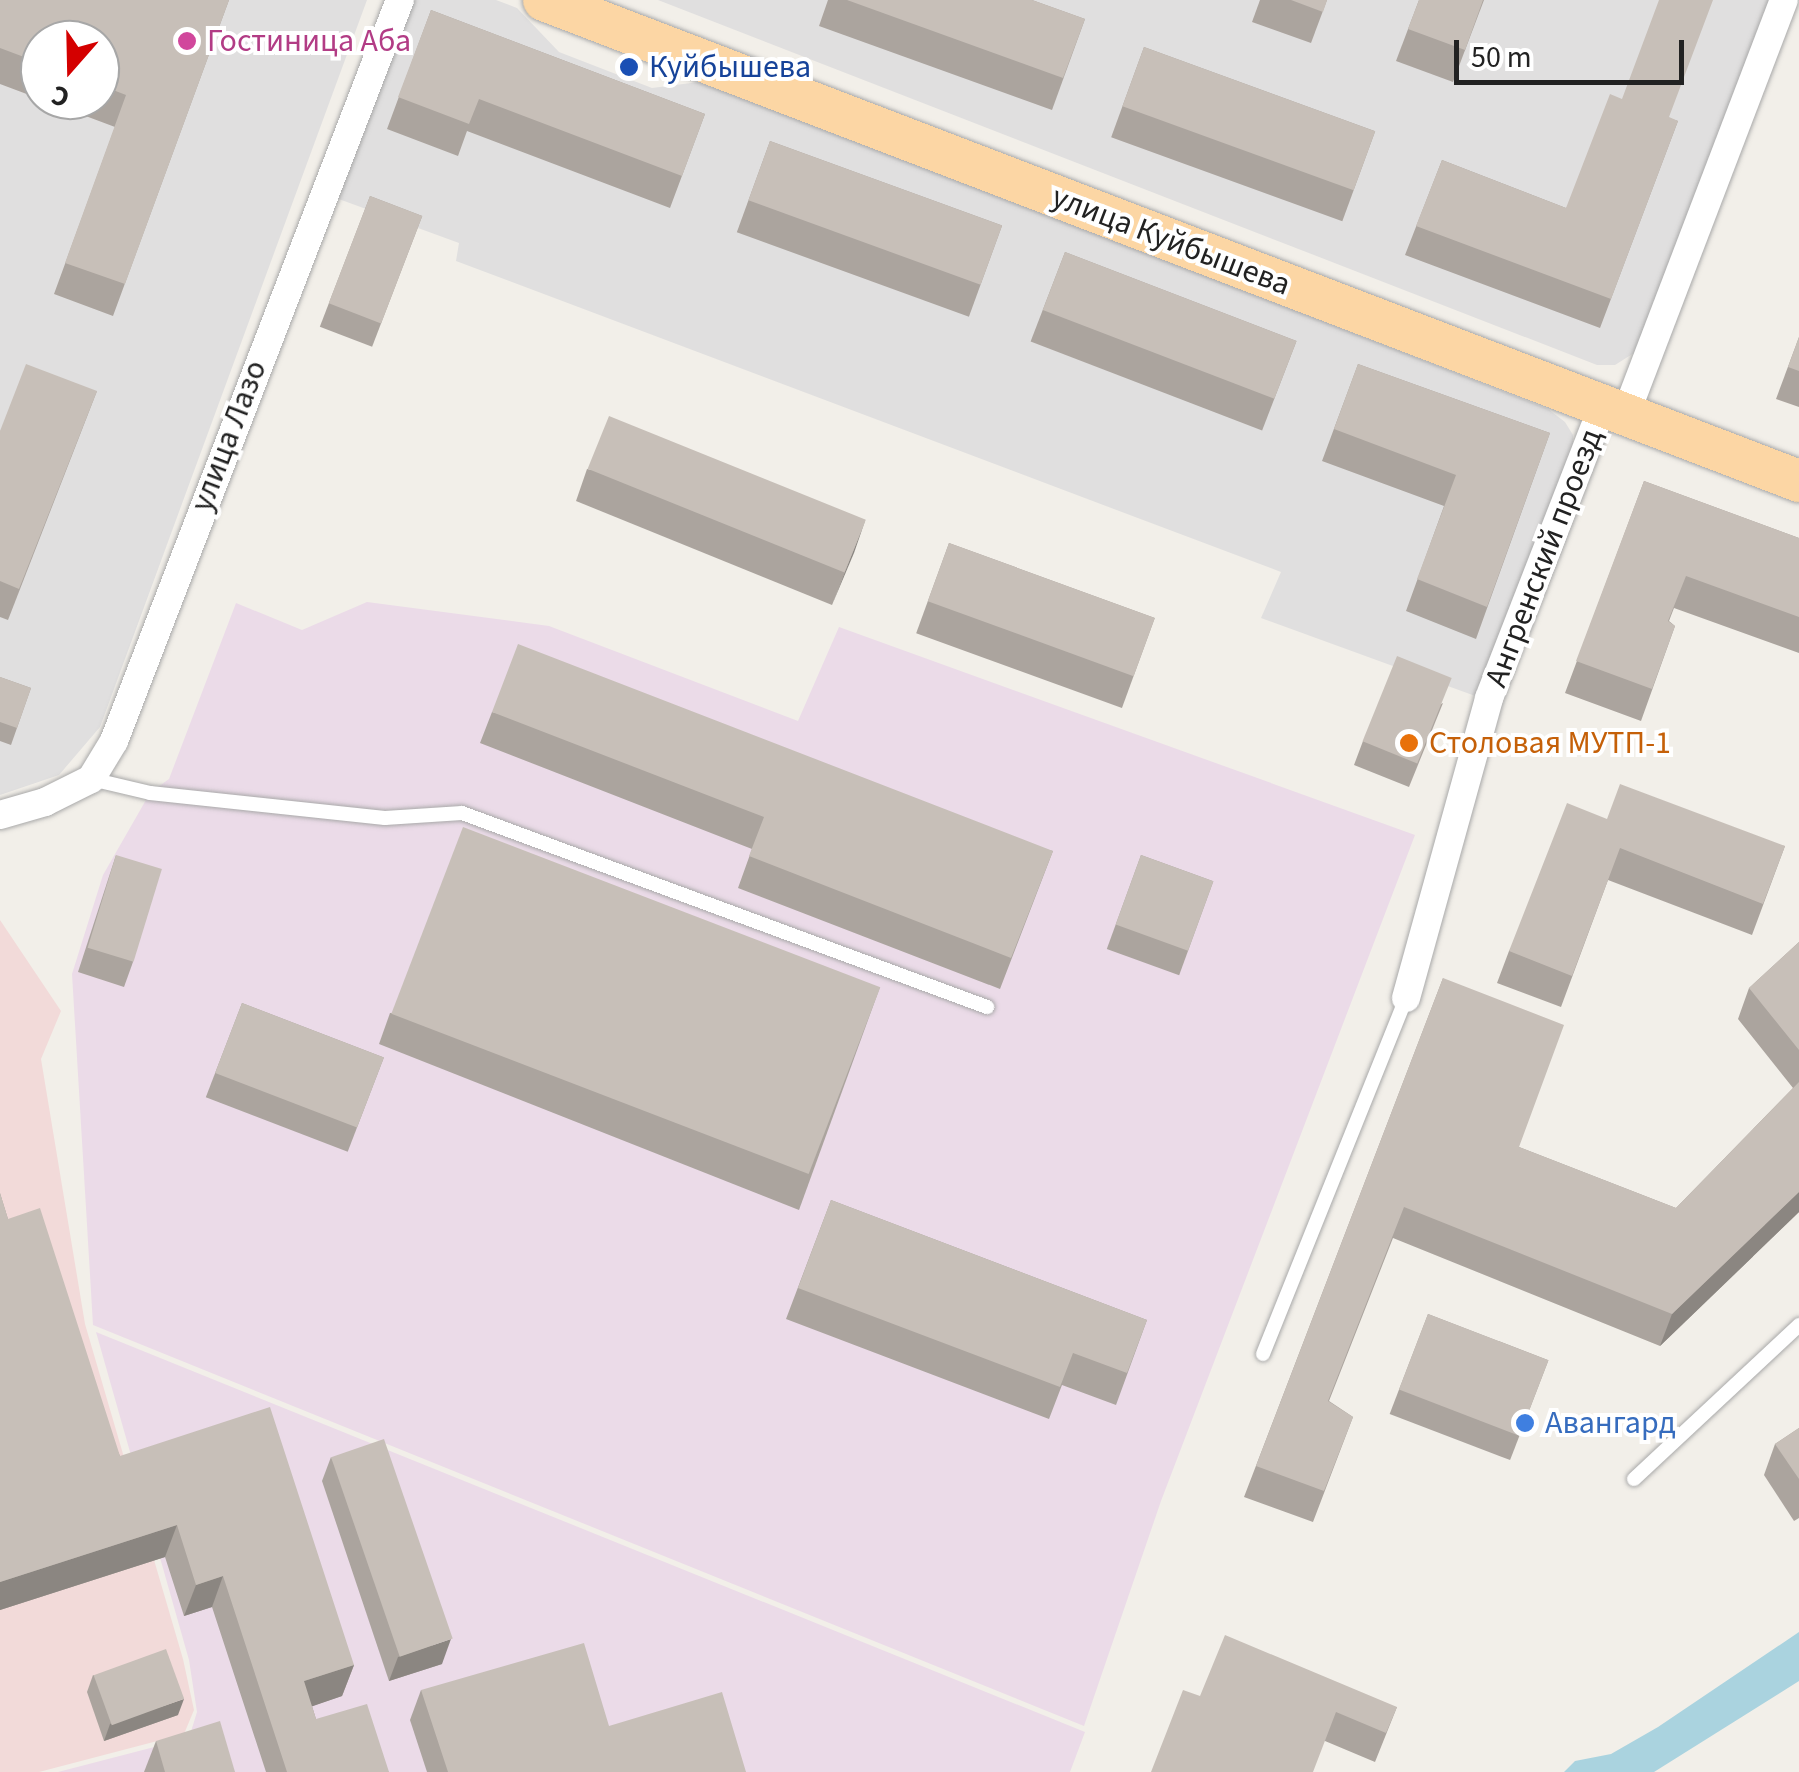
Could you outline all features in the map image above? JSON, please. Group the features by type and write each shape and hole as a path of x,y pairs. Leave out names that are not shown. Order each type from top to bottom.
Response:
{"main road":[{"name":"улица Куйбышева","path":"544,0 1799,481"}],"street":[{"name":"улица Лазо","path":"91,779 114,741 400,0"},
{"name":"Ангренский проезд","path":"1406,998 1489,698 1614,412 1784,0"},
{"path":"0,815 45,802 91,779"}],"lane":[{"path":"91,779 150,793 384,818 462,813 988,1007"},
{"path":"1263,1354 1406,998"},
{"path":"1634,1478 1799,1326"}],"shaded area":[{"path":"0,0 367,0 100,727 59,775 0,795"},
{"path":"414,0 496,0 517,8 559,52 652,88 707,81 1548,409 1565,422 1573,435 1573,453 1478,697 1261,618 1281,572 456,261 459,243 336,198"},
{"path":"658,0 1770,0 1634,353 1615,365 1597,365"},
{"path":"367,602 549,626 798,721 839,627 1415,835 1161,1501 1084,1726 93,1325 72,974 103,875 150,793 169,779 236,603 302,630"},
{"path":"0,920 61,1011 41,1059 85,1324 183,1659 194,1710 184,1734 39,1772 0,1772"},
{"path":"96,1332 1085,1732 1070,1772 58,1772 189,1738 197,1712 189,1660"}],"water":[{"path":"1799,1632 1799,1681 1654,1772 1564,1772 1575,1761 1611,1754 1658,1727"}],"building":[{"path":"0,0 229,0 125,284 65,263 126,95 120,93 120,20 20,20 20,56 0,48"},
{"path":"847,0 1032,0 1085,19 1063,78"},
{"path":"1291,0 1327,0 1323,12"},
{"path":"1419,0 1483,0 1465,50 1408,29"},
{"path":"1659,0 1713,0 1669,117 1678,121 1611,299 1416,226 1442,160 1566,208 1610,94 1622,99"},
{"path":"431,10 705,114 682,176 479,99 469,124 398,97"},
{"path":"1144,47 1375,131 1354,190 1122,106"},
{"path":"770,141 1002,225 981,285 748,200"},
{"path":"370,196 422,216 381,323 329,303"},
{"path":"1065,252 1297,341 1274,399 1043,310"},
{"path":"1799,337 1799,371 1788,367"},
{"path":"26,364 97,391 19,589 0,581 0,431"},
{"path":"1358,364 1550,433 1487,607 1417,579 1456,475 1334,429"},
{"path":"609,416 866,520 844,573 588,469"},
{"path":"1644,481 1799,538 1799,617 1686,576 1668,621 1675,626 1652,689 1576,661"},
{"path":"949,543 1155,618 1134,676 928,601"},
{"path":"518,644 1053,851 1011,958 749,856 764,817 492,712"},
{"path":"1397,656 1452,678 1417,763 1363,741"},
{"path":"0,677 31,688 17,728 0,722"},
{"path":"1620,784 1785,846 1763,904 1620,848 1572,976 1509,951 1567,803 1607,819"},
{"path":"463,827 880,987 809,1174 391,1014"},
{"path":"116,855 162,869 134,962 88,948"},
{"path":"1141,855 1213,881 1188,951 1116,925"},
{"path":"1799,942 1799,1050 1749,988"},
{"path":"1443,978 1564,1025 1519,1147 1676,1208 1799,1082 1799,1192 1672,1314 1404,1207 1328,1401 1353,1417 1324,1491 1256,1466"},
{"path":"242,1003 384,1057 357,1127 215,1073"},
{"path":"0,1193 8,1219 40,1208 120,1456 270,1407 354,1665 304,1681 316,1719 367,1704 389,1772 287,1772 223,1576 196,1585 177,1525 0,1582"},
{"path":"831,1200 1147,1320 1127,1373 1073,1353 1060,1387 798,1288"},
{"path":"1428,1314 1548,1360 1519,1436 1399,1390"},
{"path":"1799,1428 1799,1479 1775,1444"},
{"path":"384,1439 453,1639 400,1657 331,1457"},
{"path":"1225,1635 1397,1707 1386,1733 1336,1712 1313,1772 1151,1772 1183,1690 1200,1696"},
{"path":"584,1643 609,1726 722,1692 746,1772 448,1772 421,1690"},
{"path":"166,1649 184,1699 112,1725 94,1675"},
{"path":"220,1721 235,1772 165,1772 156,1741"}],"place":[{"name":"Гостиница Аба","path":"187,41"},
{"name":"Куйбышева","path":"629,67"},
{"name":"Столовая МУТП-1","path":"1409,743"},
{"name":"Авангард","path":"1525,1423"}]}
